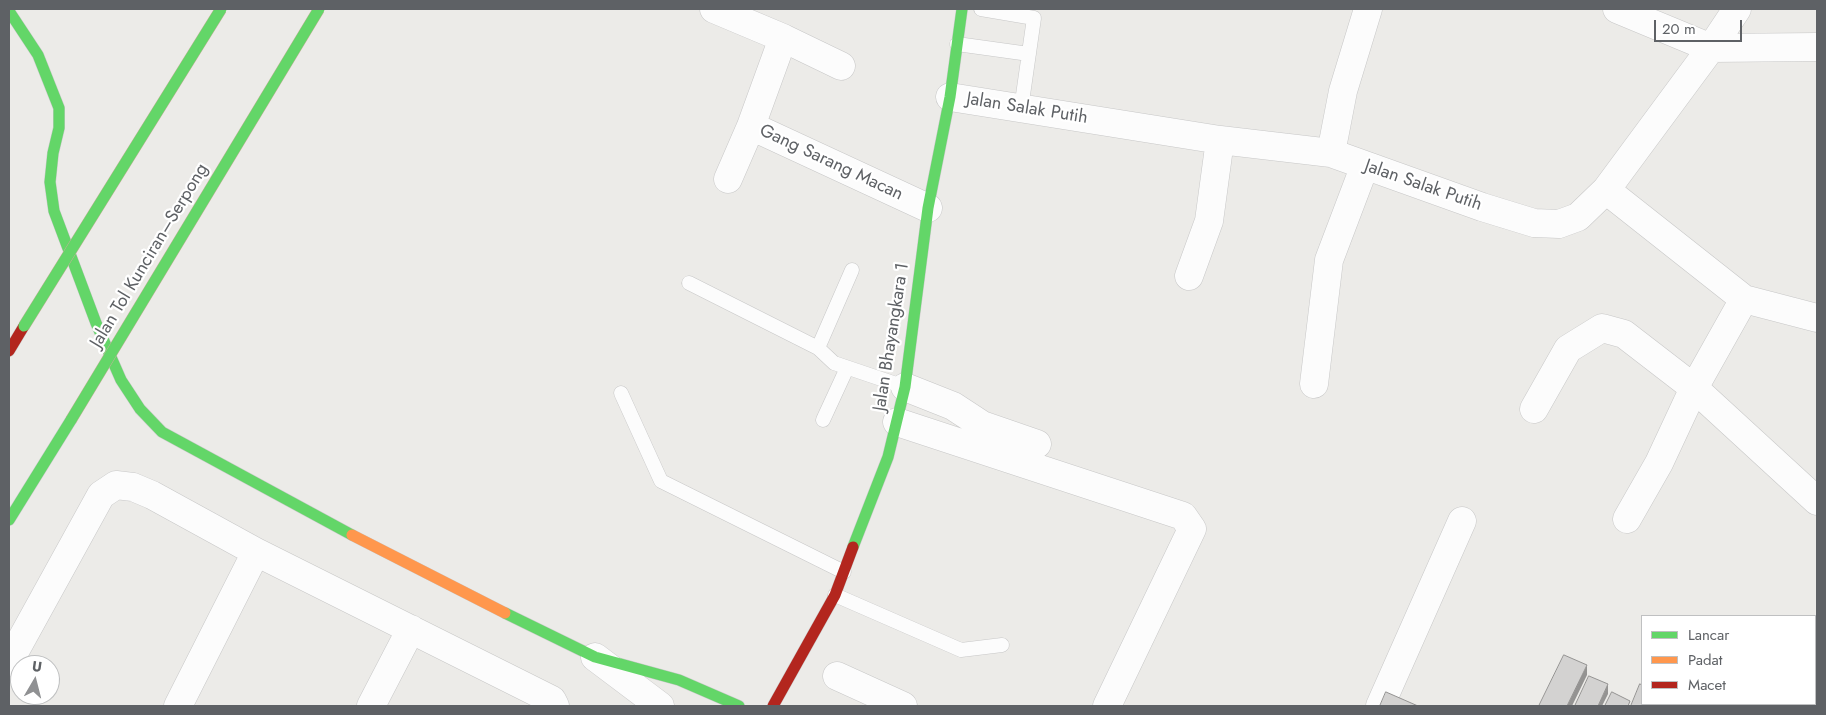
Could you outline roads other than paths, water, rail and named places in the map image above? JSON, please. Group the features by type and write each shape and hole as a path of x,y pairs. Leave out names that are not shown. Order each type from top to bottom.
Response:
{"main road":[{"path":"9,351 221,9"},
{"name":"Jalan Tol Kunciran–Serpong","path":"9,520 319,9"},
{"name":"Jalan Bhayangkara 1","path":"773,706 835,595 888,457 905,387 928,208 950,97 962,9"},
{"path":"9,11 38,55 59,108 59,128 50,182 54,211 121,380 140,409 162,432 304,510 445,584 595,657 679,680 739,706"}],"street":[{"path":"714,9 783,38 841,66"},
{"path":"1331,153 1343,91 1368,9"},
{"path":"1617,9 1711,48 1817,47"},
{"name":"Jalan Salak Putih","path":"950,97 1220,140 1331,153 1482,207 1534,223 1560,224 1578,217 1606,190 1711,48 1737,9"},
{"name":"Gang Sarang Macan","path":"783,38 751,126 928,208"},
{"path":"728,178 751,126"},
{"path":"1189,276 1209,221 1220,140"},
{"path":"1314,384 1329,260 1365,165"},
{"path":"1606,190 1744,299 1817,318"},
{"path":"1627,519 1659,463 1694,388 1744,299"},
{"path":"1534,409 1568,349 1602,328 1624,334 1694,388 1817,501"},
{"path":"905,387 953,406 982,425 1037,444"},
{"path":"897,422 1183,516 1192,529 1107,706"},
{"path":"9,662 101,495 116,485 134,487 152,495 256,552 552,700 555,706"},
{"path":"1391,703 1462,521"},
{"path":"178,706 256,552"},
{"path":"371,706 411,629"},
{"path":"595,657 660,706"},
{"path":"837,676 903,706"}],"lane":[{"path":"981,9 1034,18 1021,108"},
{"path":"958,44 1029,54"},
{"path":"818,348 852,270"},
{"path":"689,283 818,348 834,363 905,387"},
{"path":"823,420 847,368"},
{"path":"621,393 661,481 844,572"},
{"path":"835,595 961,650 1002,645"}]}
